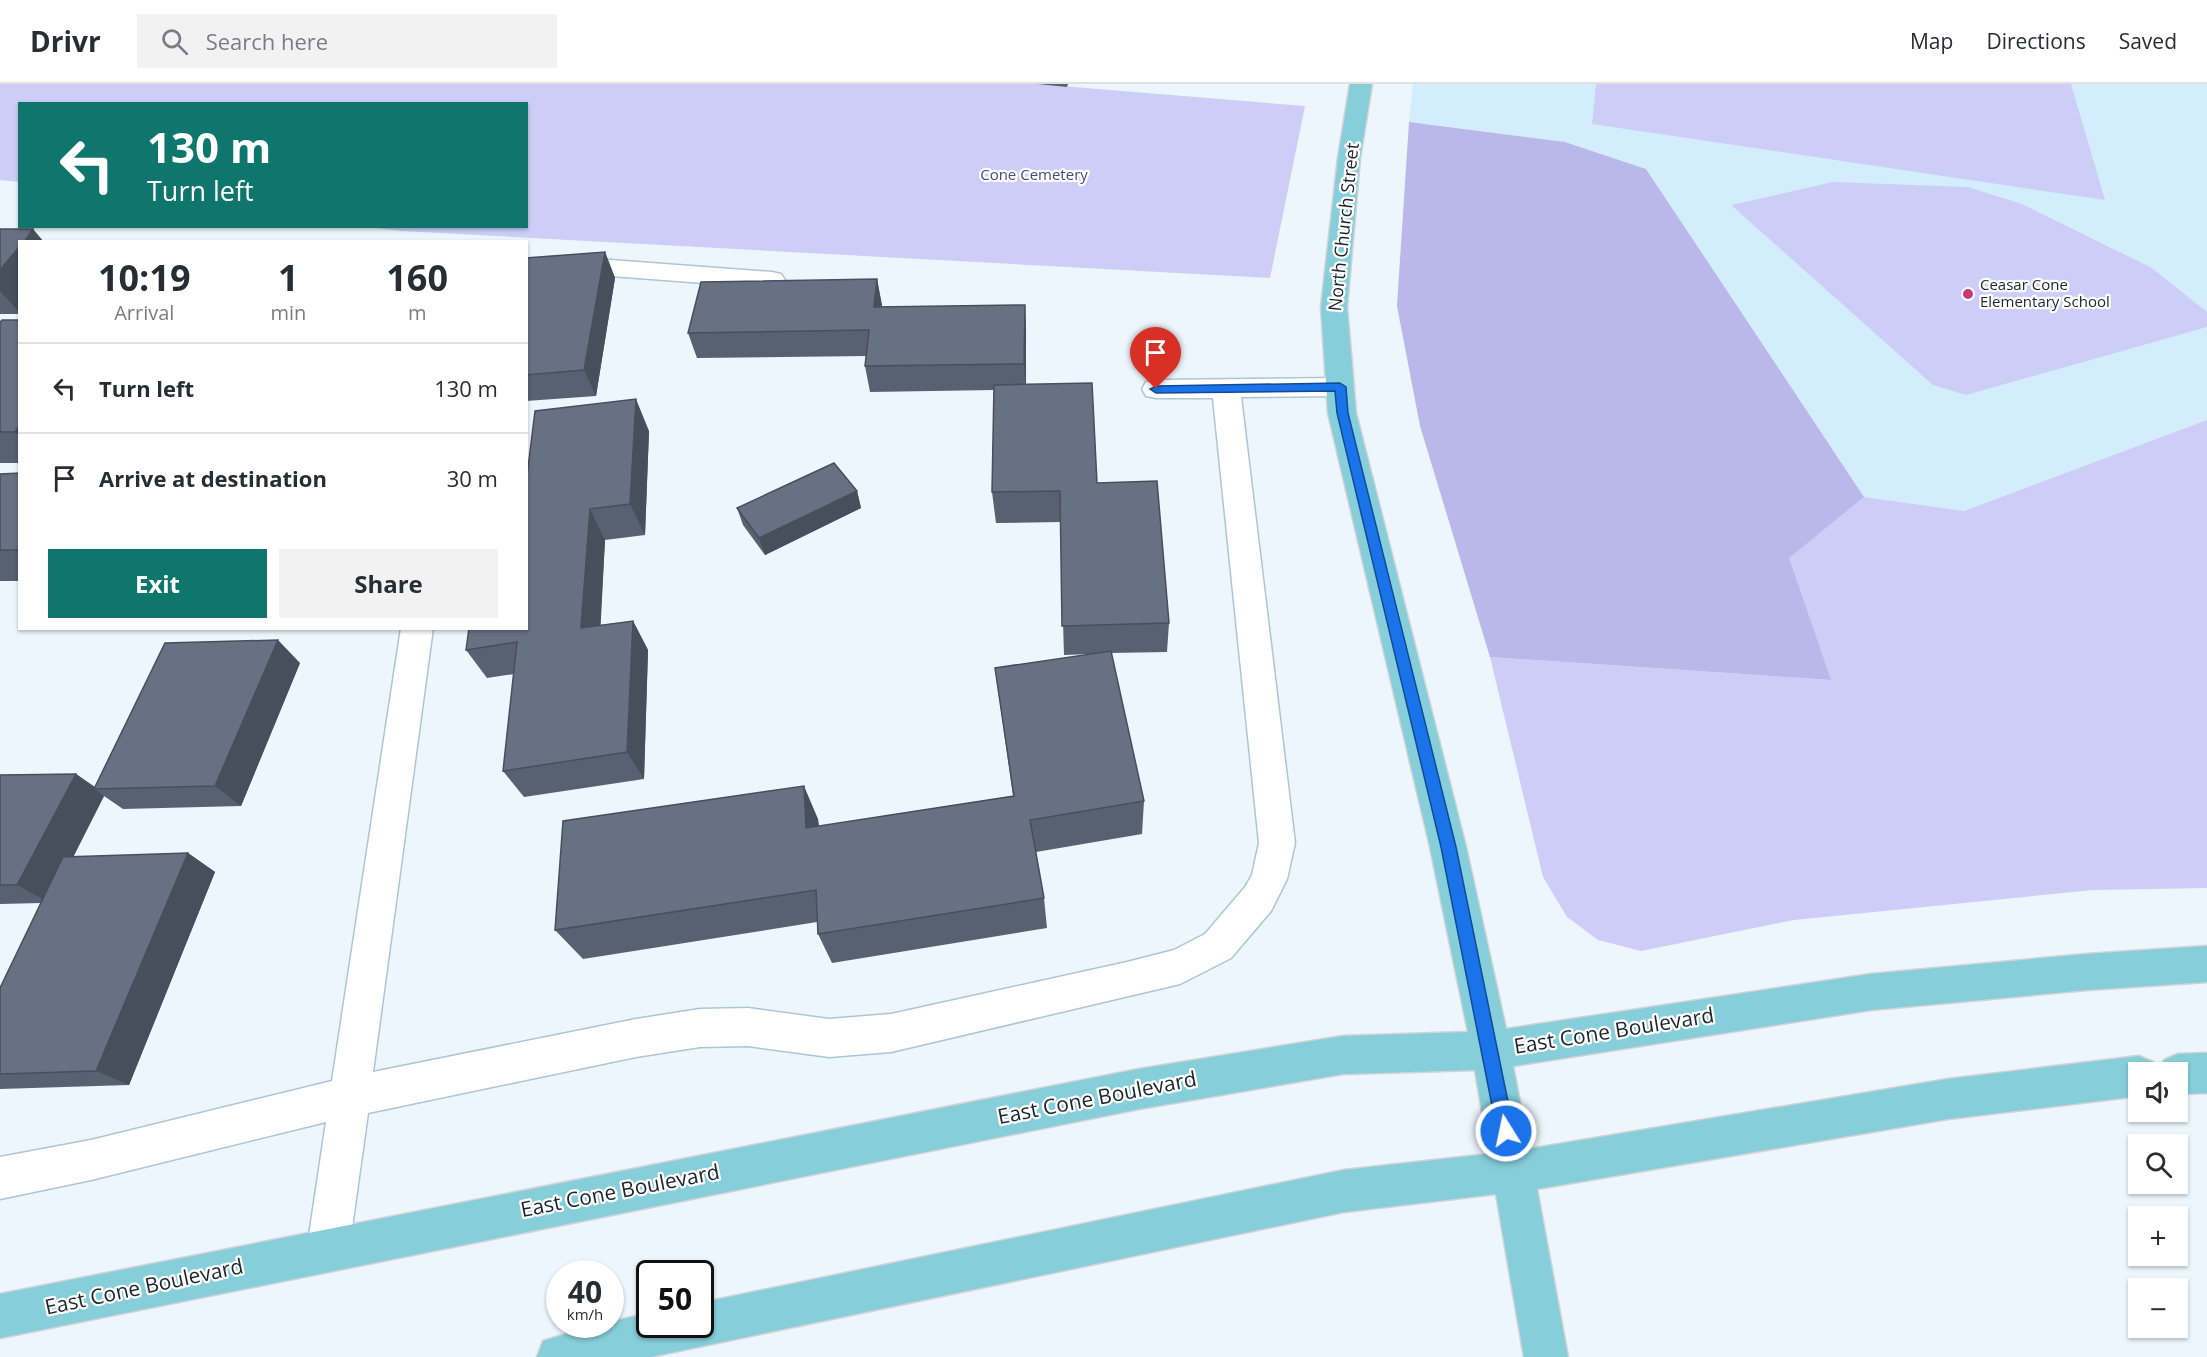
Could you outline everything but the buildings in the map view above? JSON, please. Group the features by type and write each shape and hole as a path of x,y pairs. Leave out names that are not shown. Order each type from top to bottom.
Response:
{"main road":[{"name":"North Church Street","path":"1361,84 1349,158 1334,307 1342,413 1448,847 1491,1050 1546,1357"},
{"name":"East Cone Boulevard","path":"0,1316 1140,1089 1342,1055 1491,1050 1870,992 2087,972 2207,964"},
{"path":"2188,1074 2207,1073"},
{"path":"559,1357 617,1342 895,1283 1344,1191 1513,1172 1948,1099 2128,1077"}],"lane":[{"path":"528,267 571,265 772,280"},
{"path":"1156,389 1340,387"},
{"path":"0,1178 91,1160 348,1097 636,1038 700,1028 748,1027 829,1038 891,1033 1180,966 1218,946 1264,889 1274,863 1277,843 1226,388"},
{"path":"328,1249 417,630"}],"shaded area":[{"name":"Ceasar Cone Elementary School","path":"1413,84 2207,84 2207,420 1964,511 1864,497 1646,169 1565,142 1409,122"},
{"path":"1409,122 1565,142 1646,169 1864,497 1789,558 1831,680 1490,657 1420,426 1397,306"}],"green space":[{"name":"Cone Cemetery","path":"0,84 1037,84 1305,106 1270,278 374,228 528,228 528,102 18,102 18,182 0,180"},
{"path":"1596,84 2071,84 2105,200 1592,124"},
{"path":"1833,182 1968,187 2022,204 2152,268 2207,312 2207,327 1966,395 1933,385 1731,205"},
{"path":"2207,420 2207,888 2093,890 1794,920 1641,951 1598,940 1567,917 1543,877 1490,657 1830,680 1788,558 1864,497 1964,511"}],"place":[{"name":"Ceasar Cone Elementary School","path":"1968,294"}],"route":[{"path":"1156,389 1340,387 1342,413 1448,847 1506,1131"}]}
